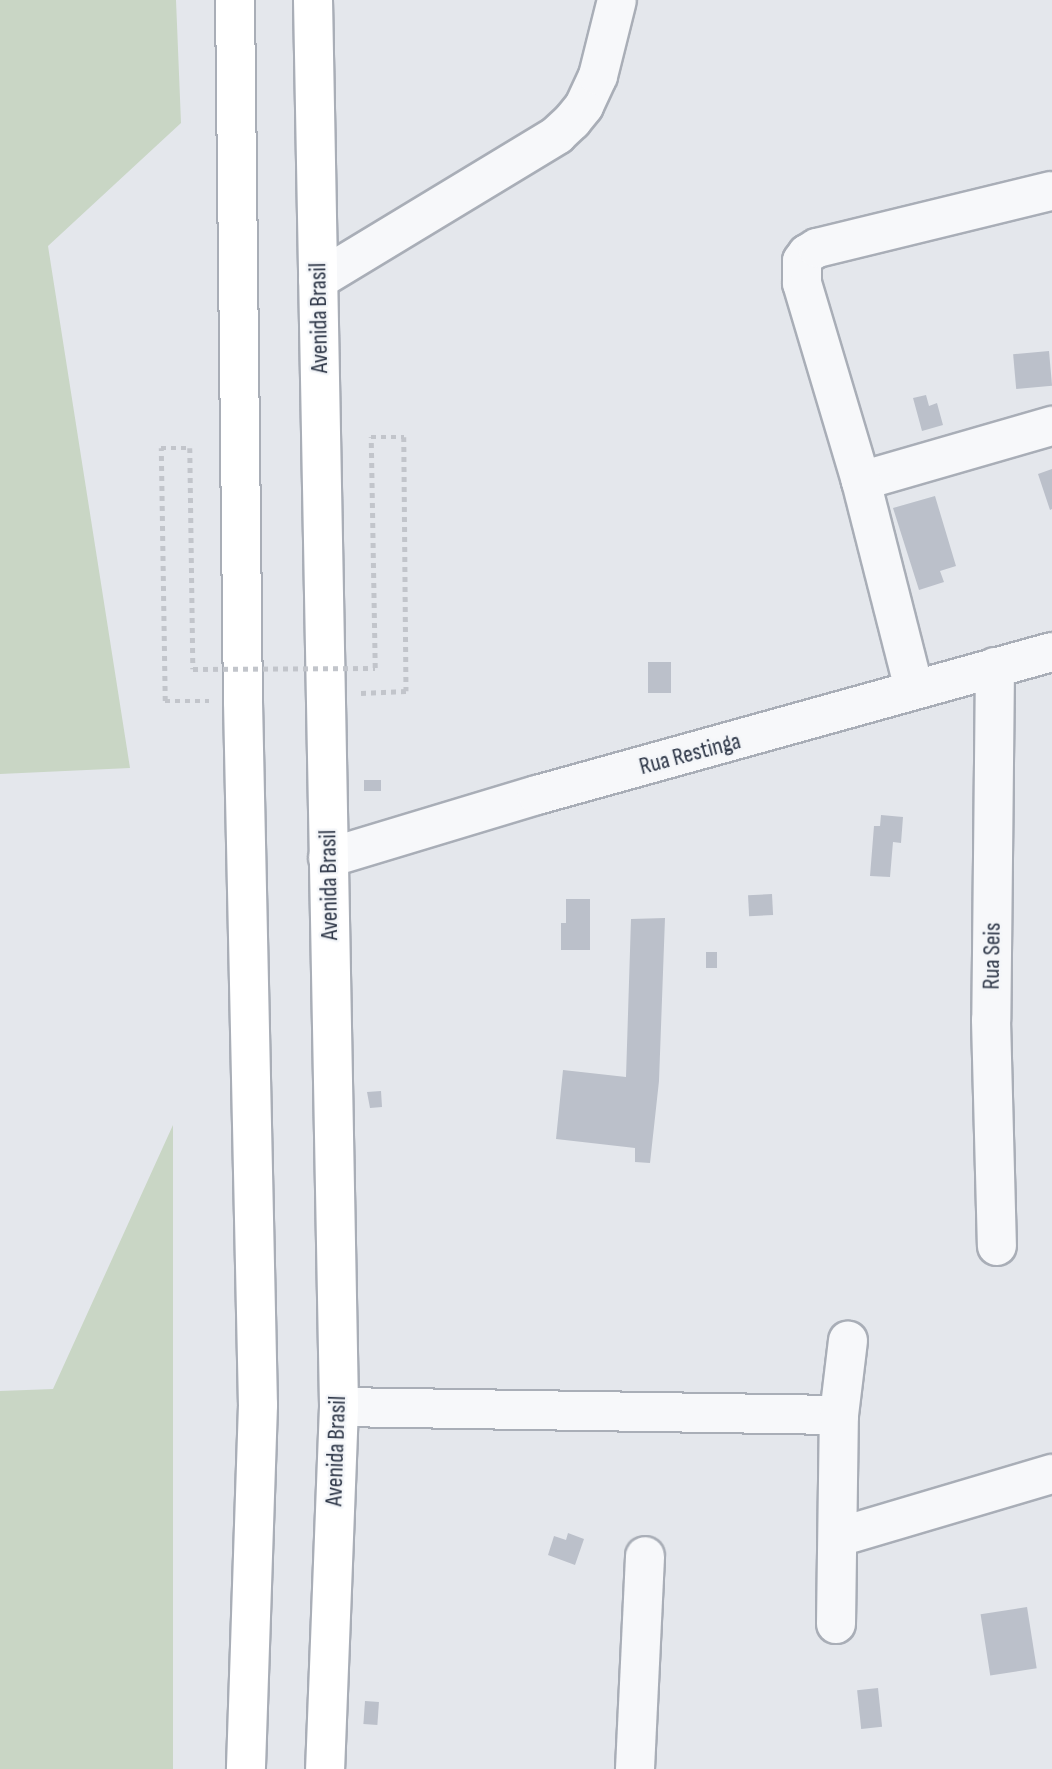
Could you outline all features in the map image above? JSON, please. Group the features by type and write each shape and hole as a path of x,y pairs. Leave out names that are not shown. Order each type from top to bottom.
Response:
{"highway":[{"path":"235,0 243,702 258,1405 246,1769"},
{"name":"Avenida Brasil","path":"313,0 339,1407 326,1769"}],"street":[{"path":"318,280 557,135 572,121 584,106 598,76 617,0"},
{"path":"914,689 861,481 802,283 801,268 807,254 1050,191"},
{"path":"861,481 1052,426"},
{"name":"Rua Restinga","path":"328,858 537,795 1052,652"},
{"name":"Rua Seis","path":"995,667 991,1020 997,1246"},
{"path":"836,1624 839,1415 848,1341"},
{"path":"339,1407 839,1415"},
{"path":"839,1537 1052,1474"},
{"path":"635,1769 645,1556"}],"path":[{"path":"243,702 165,701 161,448 190,448 193,669 375,668 371,437 404,437 406,691 326,695"}],"green space":[{"path":"0,0 176,0 181,123 48,246 130,768 0,774"},
{"path":"173,1125 173,1769 0,1769 0,1391 53,1389"}],"building":[{"path":"1049,351 1052,386 1016,389 1013,354"},
{"path":"926,395 929,406 937,403 943,425 922,431 913,398"},
{"path":"1052,469 1052,509 1050,510 1038,474"},
{"path":"935,496 956,566 940,571 944,582 919,590 893,508"},
{"path":"648,662 671,662 671,693 648,693"},
{"path":"364,780 381,780 381,791 364,791"},
{"path":"881,815 903,817 901,843 893,842 890,877 870,876 874,826 880,826"},
{"path":"772,894 773,915 749,916 748,895"},
{"path":"566,899 590,899 590,950 561,950 561,923 566,923"},
{"path":"665,918 659,1081 650,1163 635,1162 635,1148 556,1139 563,1070 626,1077 631,919"},
{"path":"706,952 717,952 717,968 706,968"},
{"path":"381,1091 382,1107 370,1108 367,1092"},
{"path":"568,1533 584,1539 575,1565 548,1555 554,1536 566,1540"},
{"path":"1027,1607 1037,1668 990,1676 981,1614"},
{"path":"878,1688 882,1727 861,1729 857,1690"},
{"path":"365,1701 379,1702 377,1725 363,1724"}]}
